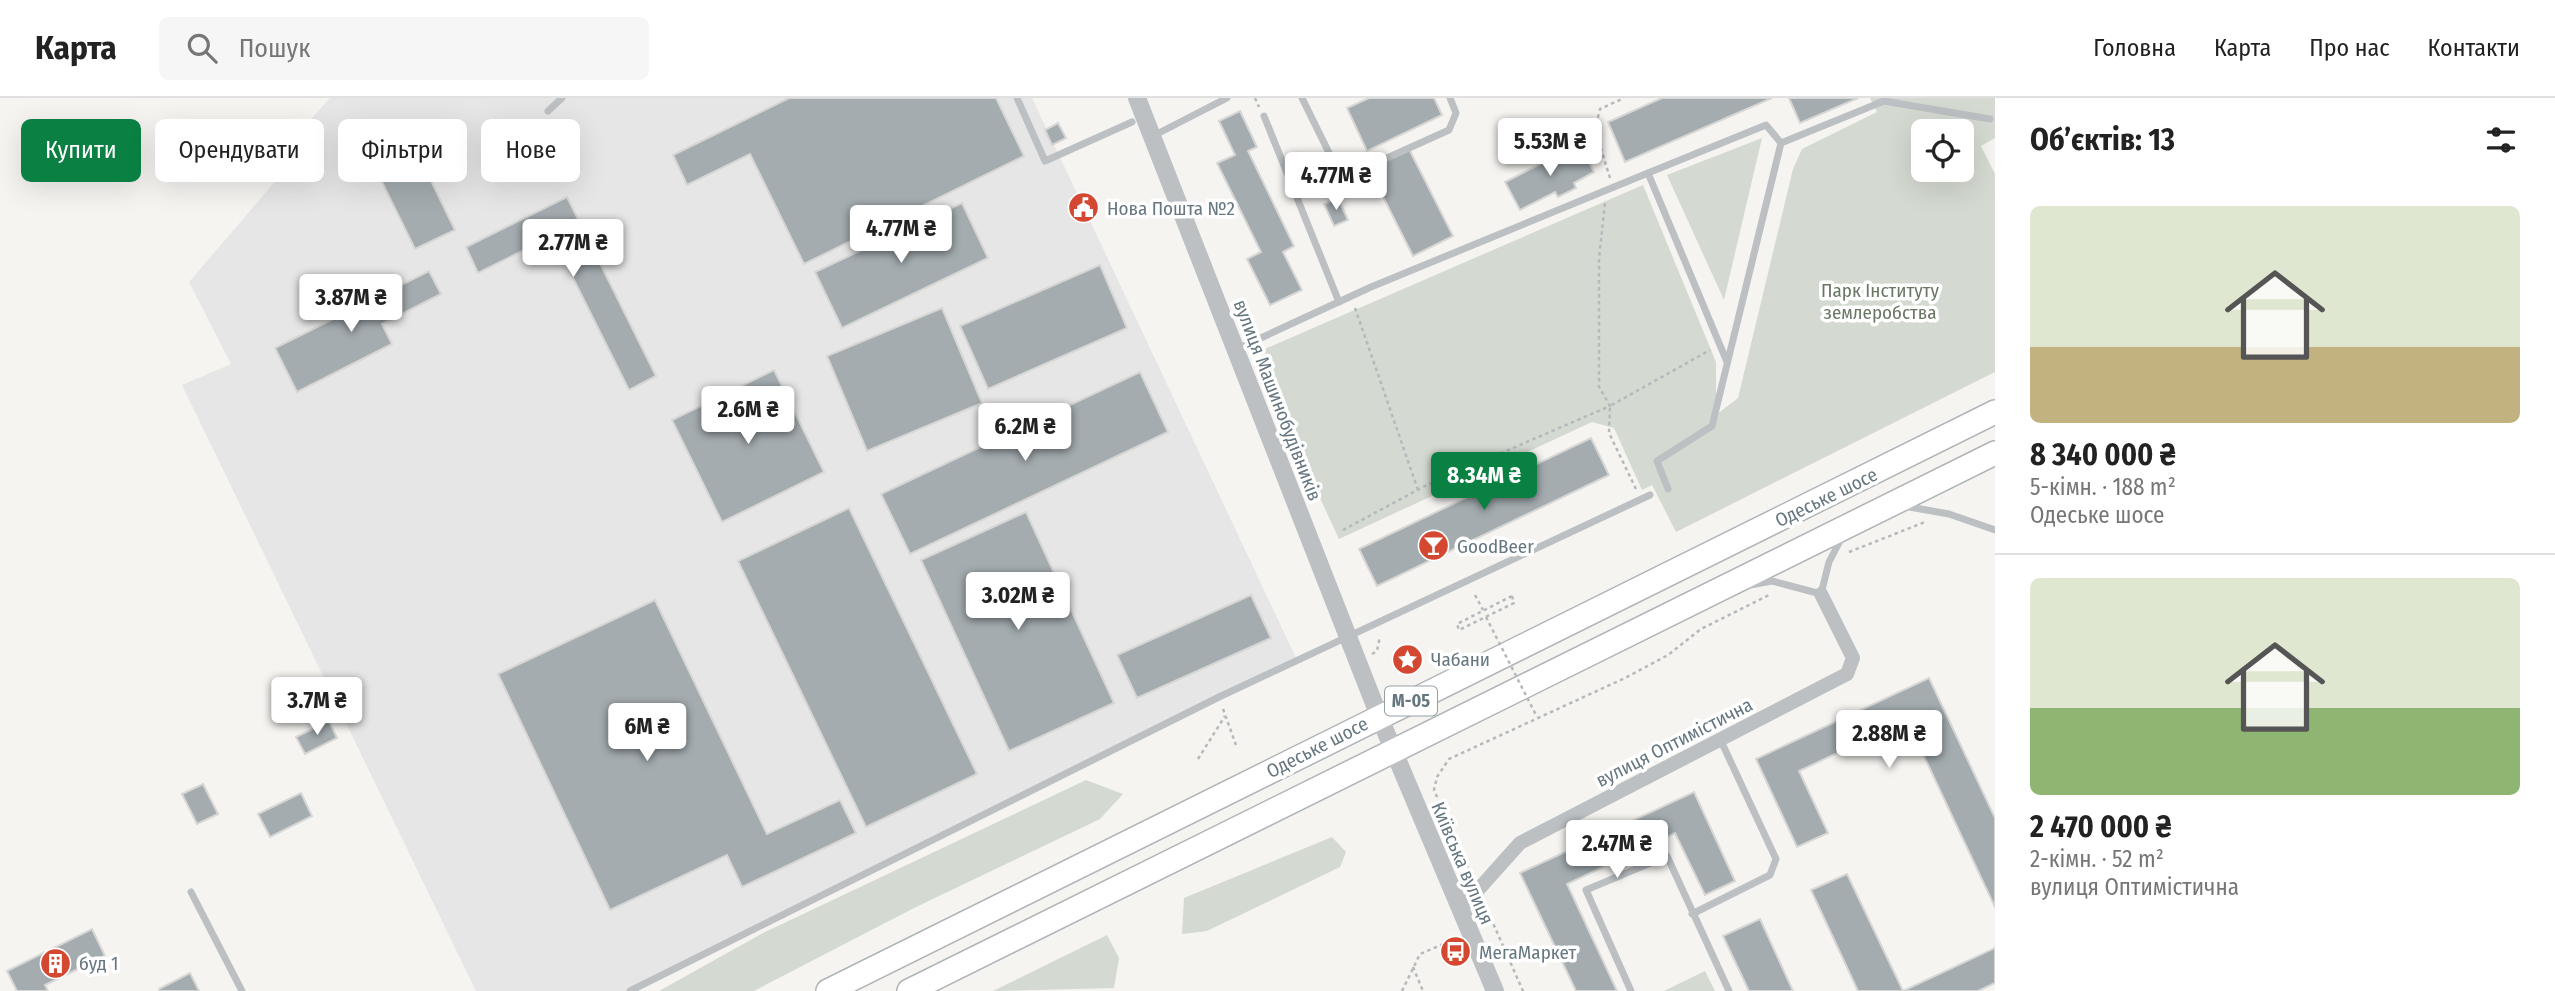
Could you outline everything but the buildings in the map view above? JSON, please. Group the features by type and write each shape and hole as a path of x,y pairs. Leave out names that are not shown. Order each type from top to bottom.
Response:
{"highway":[{"name":"Одеське шосе","path":"828,991 1995,412"},
{"name":"Одеське шосе","path":"909,991 1995,453"}],"street":[{"name":"вулиця Машинобудівників","path":"1137,98 1379,716"},
{"name":"вулиця Оптимістична","path":"1460,910 1520,843 1847,674 1853,658 1821,594"},
{"name":"Київська вулиця","path":"1379,716 1495,991"}],"lane":[{"path":"548,111 562,98"},
{"path":"1017,98 1045,161 1132,122"},
{"path":"1152,136 1227,98"},
{"path":"1302,98 1334,163 1356,172 1449,130 1456,113 1450,98"},
{"path":"1781,143 1884,102 1990,118"},
{"path":"1264,116 1339,302"},
{"path":"1236,350 1350,296 1766,125 1781,143"},
{"path":"1668,489 1657,461 1712,426 1781,143"},
{"path":"1648,173 1727,362"},
{"path":"631,991 1219,697 1650,495"},
{"path":"1893,504 1949,514 1995,530"},
{"path":"1721,589 1772,582 1821,594 1829,562 1850,525"},
{"path":"1692,914 1770,875 1776,859 1721,741"},
{"path":"1631,991 1586,890 1667,856 1729,991"},
{"path":"191,892 242,991"}],"path":[{"path":"1624,98 1600,109 1595,129 1610,188 1599,258 1599,387 1611,406 1609,433 1640,499"},
{"path":"1350,296 1418,490"},
{"path":"1343,530 1418,490 1611,406 1720,345"},
{"path":"1844,558 1849,552 1931,520"},
{"path":"1523,991 1434,790 1437,777 1449,759 1657,661 1701,629 1770,594 1781,596"},
{"path":"1475,595 1483,610"},
{"path":"1512,596 1514,603 1460,630 1457,624 1483,610 1512,596"},
{"path":"1486,617 1537,716"},
{"path":"1219,697 1236,745"},
{"path":"1198,759 1225,716"},
{"path":"1402,991 1420,954 1455,939"},
{"path":"1413,967 1423,991"}],"shaded area":[{"path":"330,98 1032,98 1297,660 630,991 476,991 182,385 231,364 189,282 275,182 324,182 324,119 311,119"}],"green space":[{"name":"Парк Інституту землеробства","path":"1870,98 1995,98 1995,138 1981,146 1995,174 1995,372 1676,532 1652,485 1642,490 1614,428 1592,422 1339,539 1253,354 1643,185 1716,362 1716,415 1738,398 1793,169 1802,149 1877,112"},
{"path":"1762,138 1724,300 1667,175"},
{"path":"1086,780 1123,794 1100,819 914,908 754,991 659,991 763,933"},
{"path":"1332,837 1346,852 1340,867 1207,931 1182,934 1184,898"},
{"path":"1107,935 1119,958 1114,988 993,991"},
{"path":"1705,971 1715,991 1664,991"}],"place":[{"name":"Нова Пошта №2","path":"1084,208"},
{"name":"GoodBeer","path":"1434,546"},
{"name":"Чабани","path":"1408,659"},
{"name":"МегаМаркет","path":"1456,952"},
{"name":"буд 1","path":"56,963"}]}
